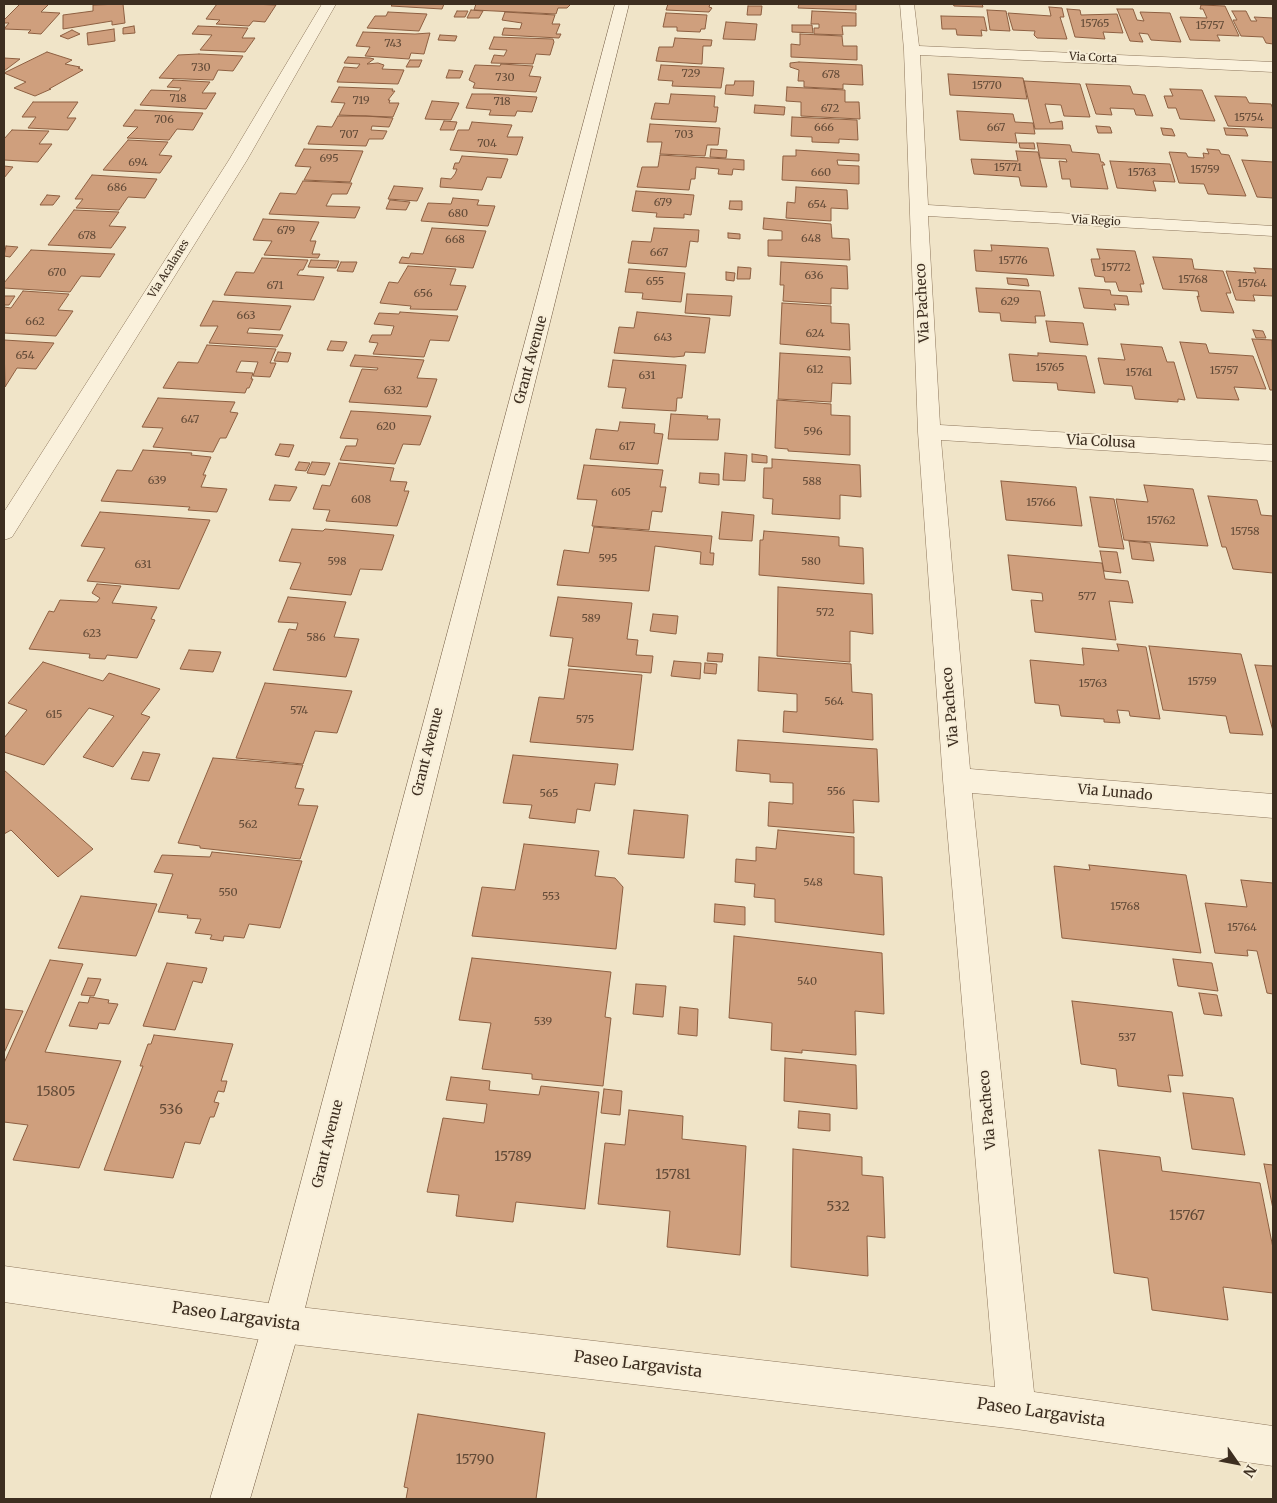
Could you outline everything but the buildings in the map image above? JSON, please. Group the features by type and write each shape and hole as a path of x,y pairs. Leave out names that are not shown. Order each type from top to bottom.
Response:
{"street":[{"name":"Via Acalanes","path":"4,530 238,160 329,4"},
{"name":"Grant Avenue","path":"230,1499 282,1324 622,4"},
{"name":"Via Pacheco","path":"907,4 912,50 929,432 957,780 1016,1409"},
{"name":"Via Corta","path":"912,50 1273,67"},
{"name":"Via Regio","path":"918,210 1273,231"},
{"name":"Via Colusa","path":"929,432 1273,453"},
{"name":"Via Lunado","path":"957,780 1273,806"},
{"name":"Paseo Largavista","path":"4,1284 282,1324 1016,1409 1273,1446"}]}
